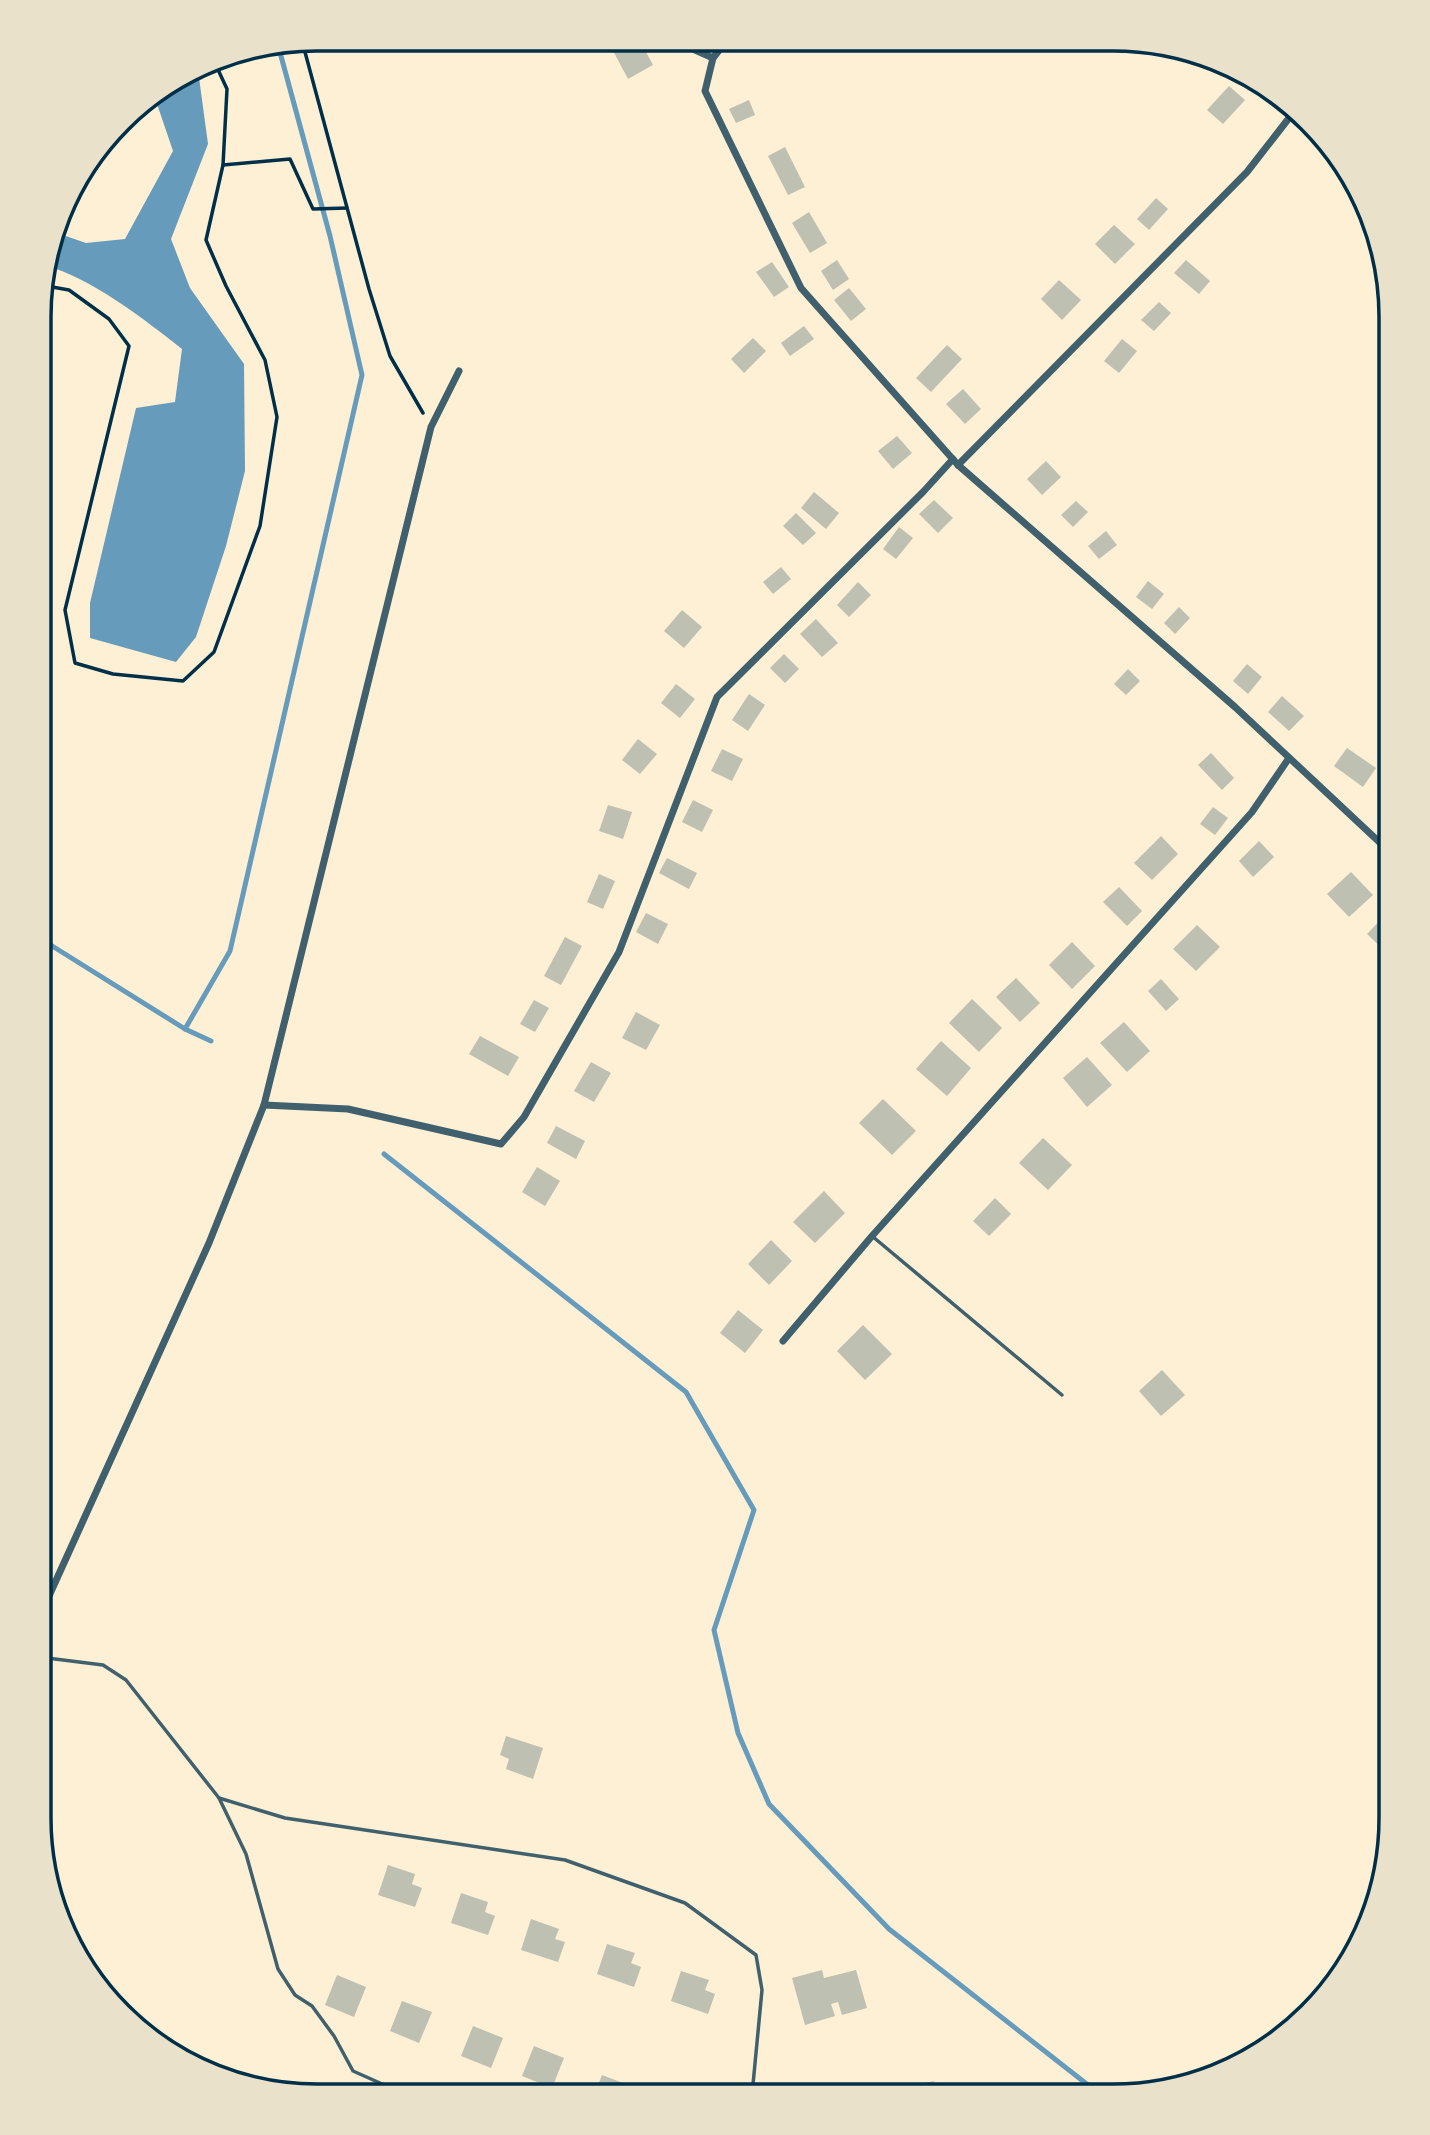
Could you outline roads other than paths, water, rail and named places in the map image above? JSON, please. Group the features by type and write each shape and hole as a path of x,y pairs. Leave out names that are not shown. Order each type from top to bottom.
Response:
{"street":[{"path":"697,51 713,58"},
{"path":"718,51 713,58 705,91 802,288 956,462 1235,707 1379,842"},
{"path":"264,1105 348,1109 501,1144 524,1117 619,952 717,697 1247,172 1289,117"},
{"path":"51,1591 209,1242 264,1105 431,428 459,371"},
{"path":"783,1341 872,1236 1252,811 1289,758"}],"lane":[{"path":"872,1236 1062,1395"},
{"path":"51,1658 103,1665 126,1680 219,1798 247,1854 278,1969 295,1995 312,2006 334,2036 353,2071 382,2084"},
{"path":"219,1798 285,1818 565,1860 685,1903 756,1955 762,1990 753,2084"}],"water":[{"path":"199,78 208,144 171,239 190,288 244,364 245,471 226,546 196,637 176,662 90,638 90,603 136,408 175,402 182,349 98,289 55,269 64,235 86,243 125,239 173,151 157,104"}],"waterway":[{"path":"185,1029 230,951 362,375 330,236 280,53"},
{"path":"51,945 185,1029 211,1041"},
{"path":"384,1154 686,1392 754,1510 714,1630 738,1733 769,1804 889,1929 1087,2084"}]}
